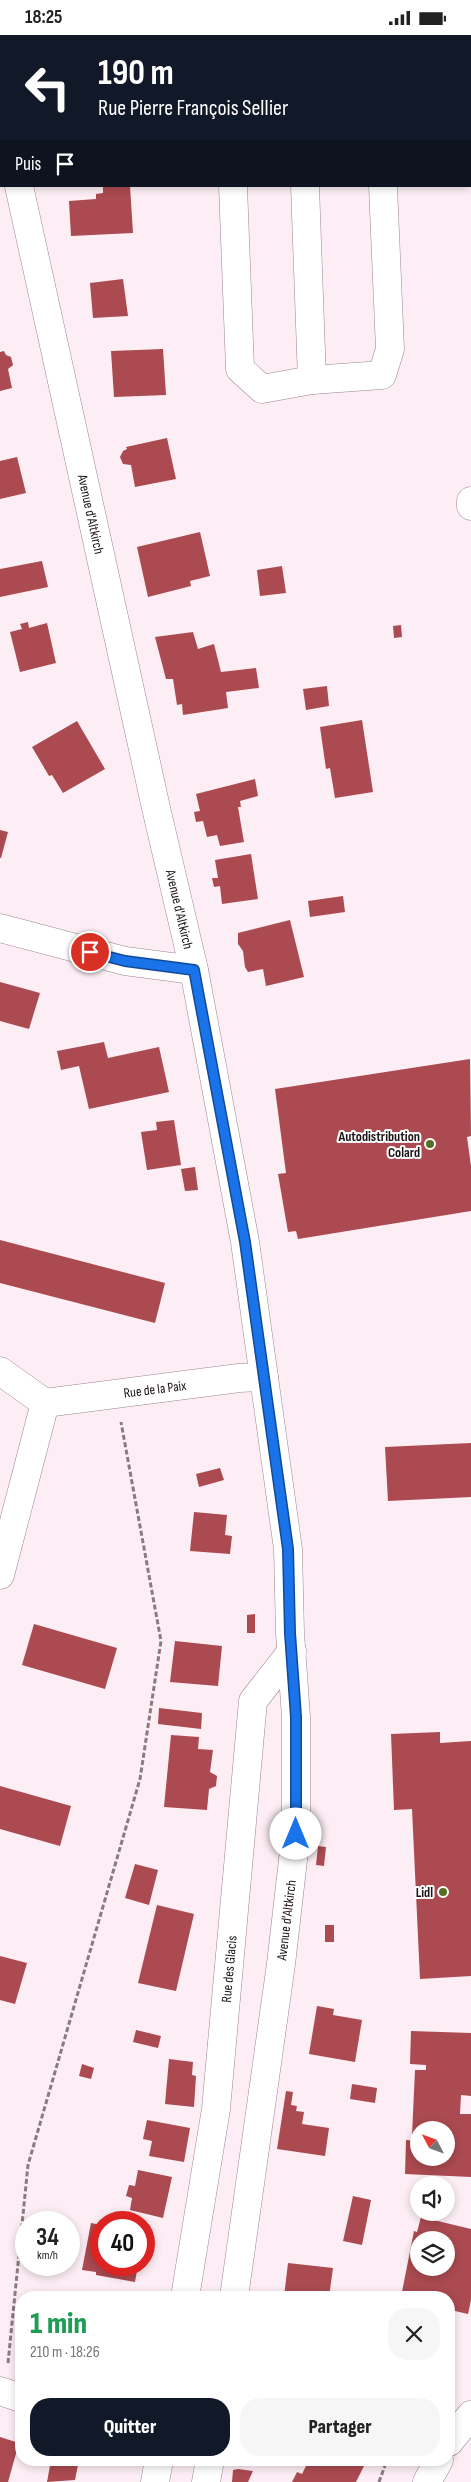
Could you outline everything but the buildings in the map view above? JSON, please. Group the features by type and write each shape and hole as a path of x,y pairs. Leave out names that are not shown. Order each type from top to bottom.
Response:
{"street":[{"name":"Avenue d'Altkirch","path":"19,187 156,808 194,970 245,1242 288,1549 296,1717 296,1834 281,1964 235,2291"},
{"path":"233,187 240,369 262,389 312,380 382,375 390,349 383,187"},
{"path":"304,187 312,380"},
{"path":"471,501 471,506"},
{"path":"0,928 125,961 194,970"},
{"path":"0,1371 46,1403 0,1575"},
{"name":"Rue de la Paix","path":"46,1403 239,1378 264,1377"},
{"name":"Rue des Glacis","path":"186,2291 216,2109 253,1701 292,1651"},
{"path":"455,2435 471,2415"},
{"path":"155,2482 158,2466"},
{"path":"206,2482 209,2466"},
{"path":"427,2482 436,2466"}],"path":[{"path":"18,2291 28,2165 140,1779 161,1641 116,1394"},
{"path":"9,2394 15,2322"},
{"path":"379,2482 384,2466"}],"place":[{"name":"Autodistribution Colard","path":"430,1144"},
{"name":"Lidl","path":"443,1892"}],"route":[{"path":"90,952 125,961 194,970 245,1242 288,1549 290,1633 296,1717 296,1834"}]}
